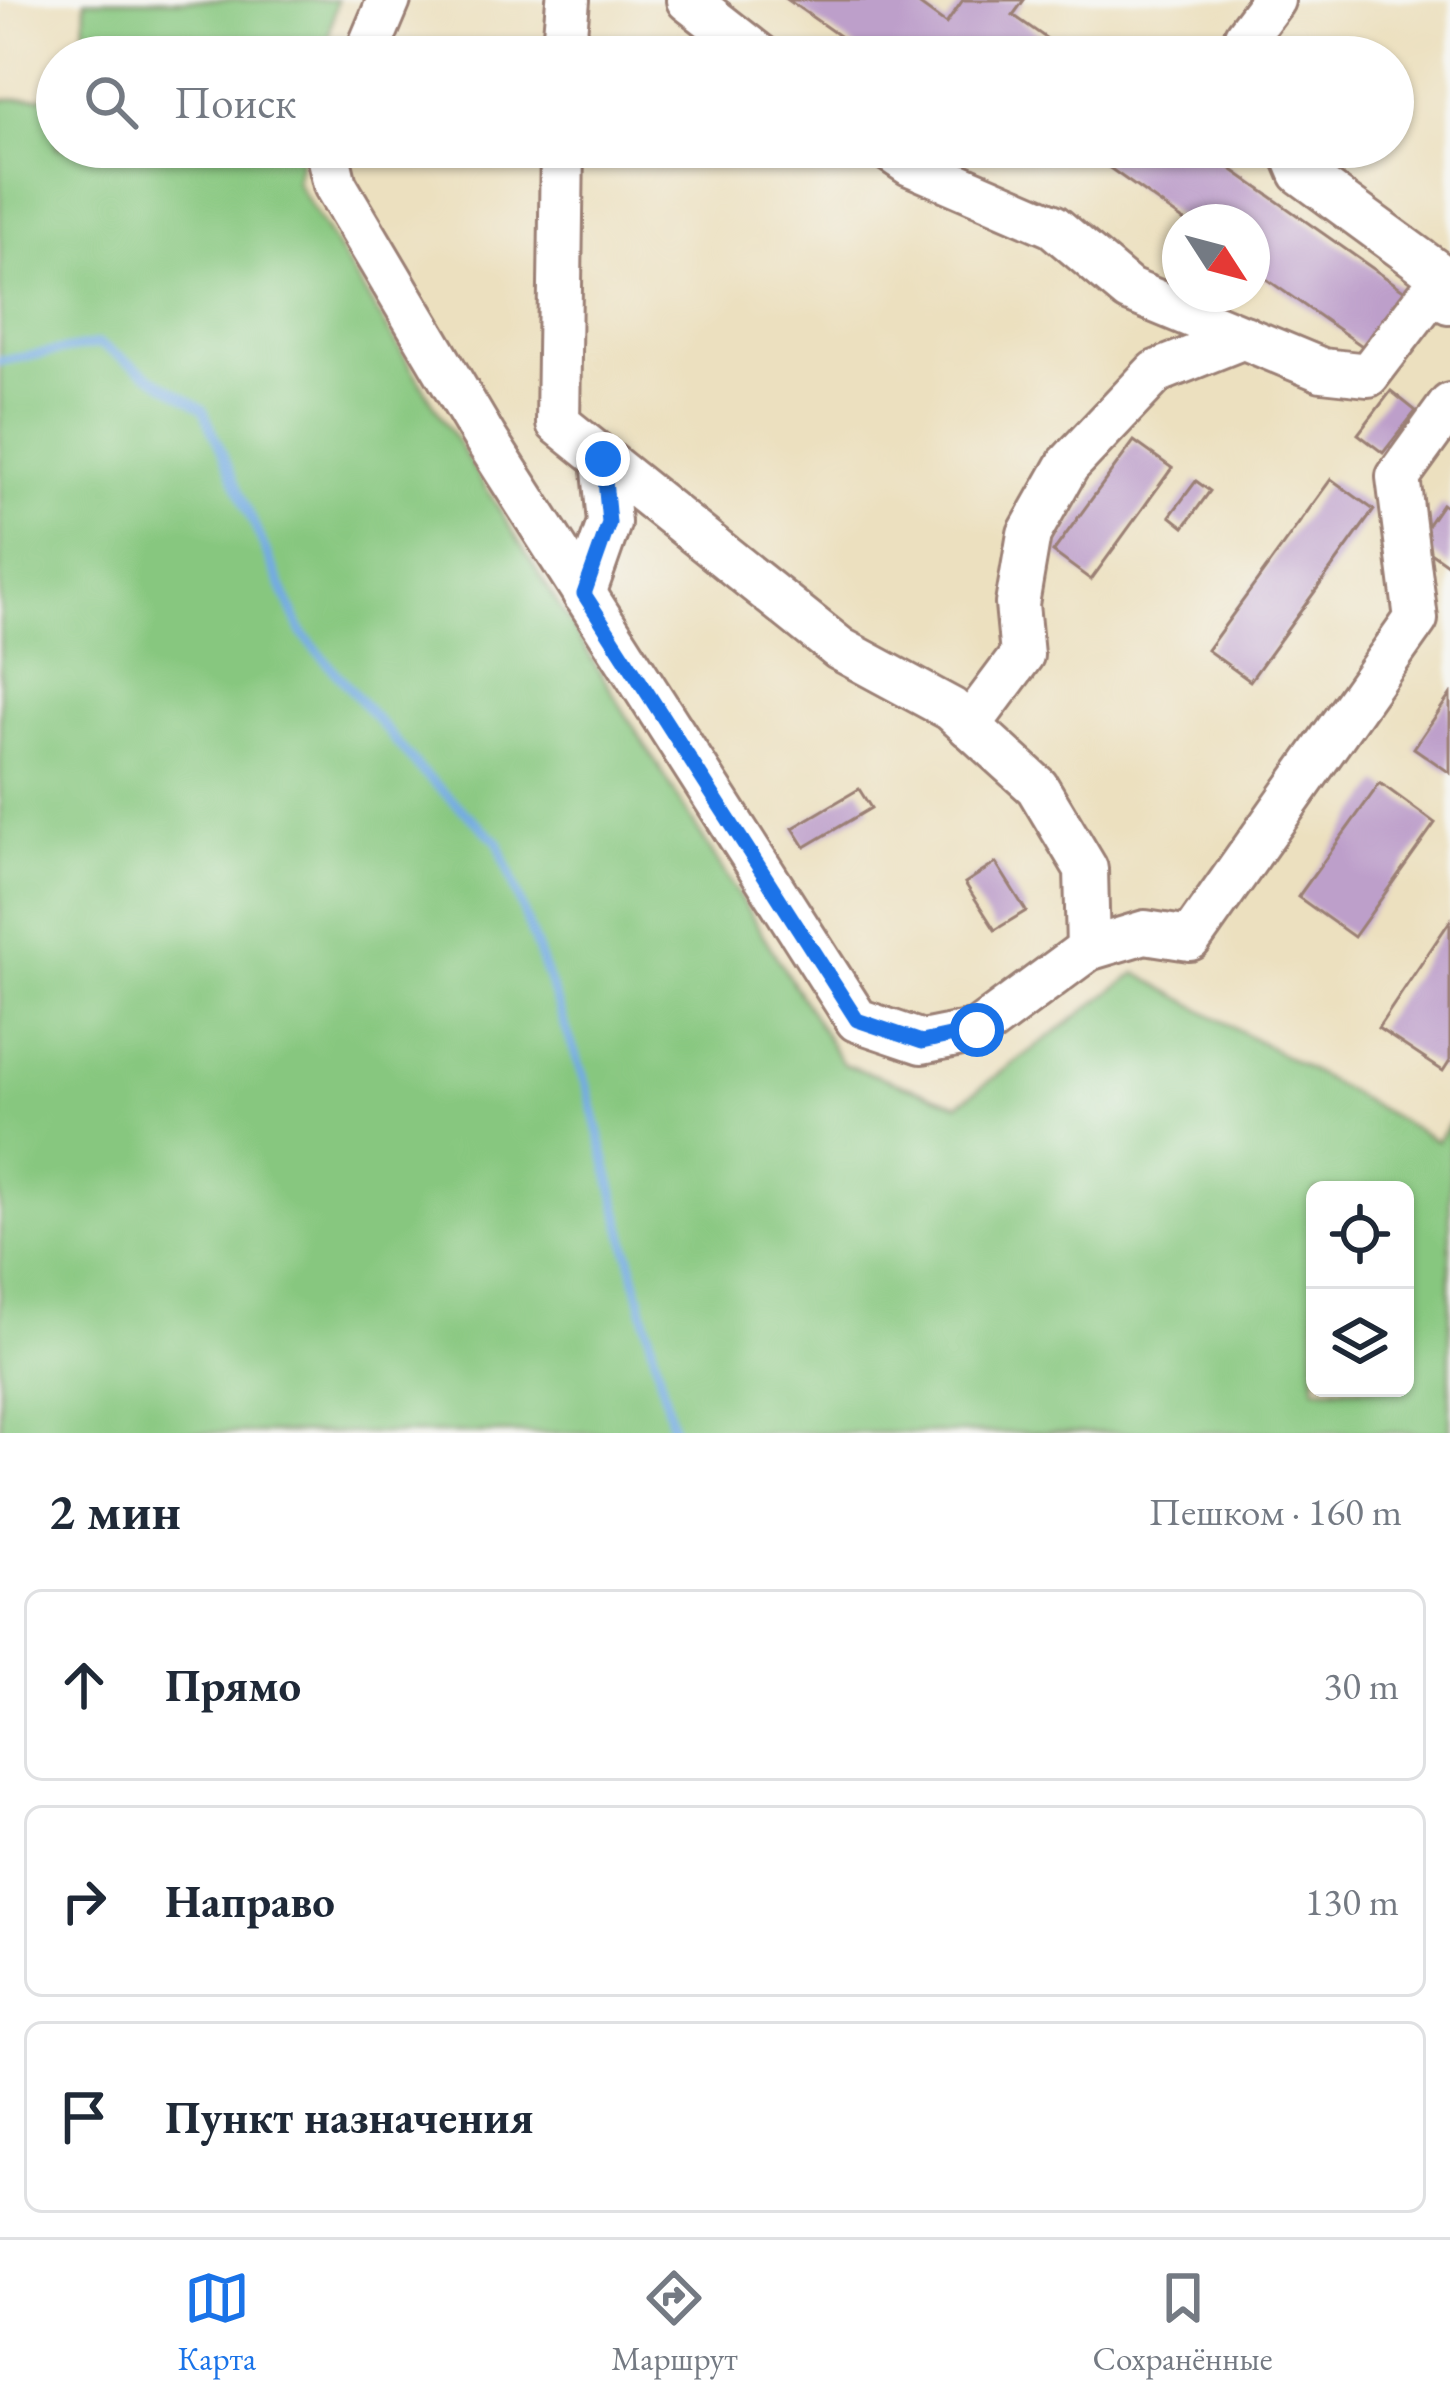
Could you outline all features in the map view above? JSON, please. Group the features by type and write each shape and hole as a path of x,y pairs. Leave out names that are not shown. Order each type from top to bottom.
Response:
{"lane":[{"path":"374,36 389,0"},
{"path":"565,36 568,0"},
{"path":"688,0 734,36"},
{"path":"1246,36 1273,0"},
{"path":"331,168 335,185 485,438 857,1020 922,1042 977,1030 1088,950 1145,932 1190,939 1416,619 1398,477 1450,405"},
{"path":"562,168 558,423 841,649 950,709 1037,787 1086,868 1088,950"},
{"path":"919,168 1053,226 1130,290 1322,370 1368,375 1447,293 1299,168"},
{"path":"969,726 1022,655 1017,604 1029,534 1068,465 1156,372 1244,337"},
{"path":"584,594 609,523 603,459"}],"green space":[{"path":"85,0 337,0 329,36 84,36"},
{"path":"36,97 36,168 299,168 296,182 843,1064 958,1104 1136,973 1437,1141 1450,1123 1450,1433 0,1433 0,100"}],"building":[{"path":"788,0 913,0 946,24 963,0 1024,0 1013,15 1043,36 839,36"},
{"path":"1110,168 1230,168 1405,291 1365,348 1270,282 1270,204 1162,205"},
{"path":"1391,391 1416,411 1383,453 1358,434"},
{"path":"1134,441 1172,468 1091,580 1053,552"},
{"path":"1331,479 1374,510 1250,681 1207,650"},
{"path":"1196,481 1210,491 1184,527 1170,516"},
{"path":"1442,504 1450,510 1450,566 1416,542"},
{"path":"1450,695 1450,773 1414,748"},
{"path":"1380,783 1435,823 1354,937 1298,897"},
{"path":"859,789 871,808 805,847 793,828"},
{"path":"996,863 1026,911 995,930 965,883"},
{"path":"1450,921 1450,1060 1443,1071 1378,1028"}],"waterway":[{"path":"0,361 99,344 203,409 302,633 422,772 498,842 588,1089 674,1433"}],"route":[{"path":"603,459 609,523 584,594 857,1020 922,1042 977,1030"}]}
